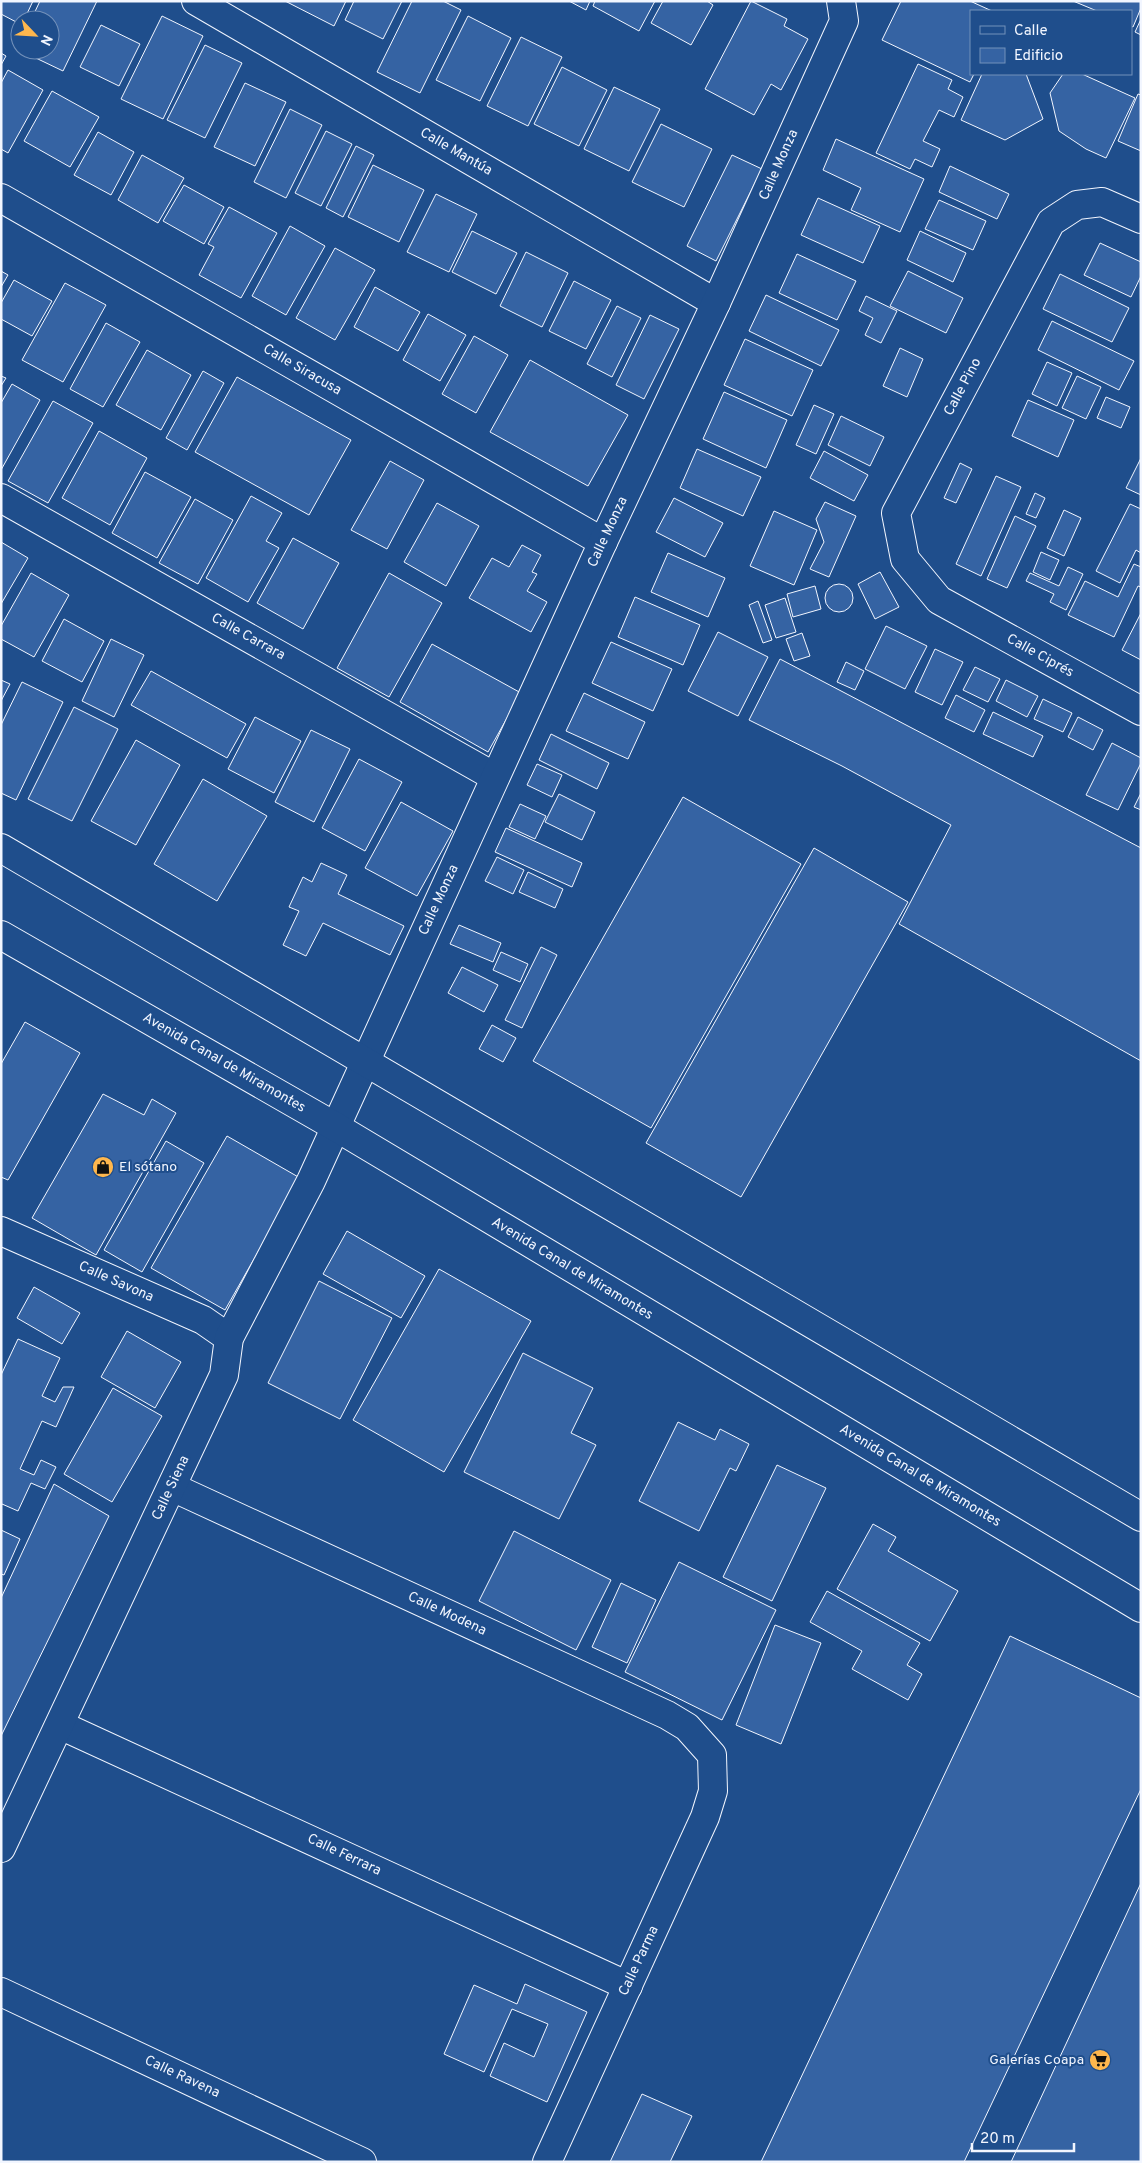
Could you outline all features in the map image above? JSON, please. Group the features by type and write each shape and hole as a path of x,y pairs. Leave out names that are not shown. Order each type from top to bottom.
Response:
{"street":[{"name":"Calle Mantúa","path":"196,1 716,303"},
{"name":"Calle Monza","path":"336,1128 495,777 716,303 844,21 841,1"},
{"name":"Calle Siracusa","path":"1,198 603,542"},
{"name":"Calle Pino","path":"939,600 905,559 896,513 1051,222 1076,205 1102,202 1141,219"},
{"name":"Calle Carrara","path":"1,498 495,777"},
{"name":"Calle Ciprés","path":"939,600 1141,711"},
{"path":"1,848 1141,1517"},
{"name":"Avenida Canal de Miramontes","path":"1,935 336,1128 1141,1608"},
{"name":"Calle Siena","path":"1,1848 224,1375 229,1338 311,1181 336,1128"},
{"name":"Calle Savona","path":"1,1231 203,1320 229,1338"},
{"name":"Calle Modena","path":"172,1487 667,1715 687,1727 712,1754"},
{"name":"Calle Ferrara","path":"60,1725 628,1986"},
{"name":"Calle Parma","path":"547,2162 704,1817 713,1791 712,1754"},
{"name":"Calle Ravena","path":"1,1992 362,2162"}],"building":[{"path":"1,1 33,1 29,10 10,10 10,19 1,14"},
{"path":"40,1 97,1 63,71 40,60 60,60 60,10 36,10"},
{"path":"285,1 346,1 334,26"},
{"path":"354,1 402,1 383,39 345,20"},
{"path":"412,1 443,1 461,10 420,93 377,72"},
{"path":"569,1 590,1 586,10"},
{"path":"595,1 655,1 639,31 593,6"},
{"path":"663,1 707,1 713,5 691,45 651,23"},
{"path":"751,1 787,19 784,26 808,39 781,90 771,84 754,115 705,89"},
{"path":"901,1 970,1 990,10 970,10 970,75 974,75 970,82 882,40"},
{"path":"1073,1 1141,1 1141,8 1133,27 1132,10 1095,10"},
{"path":"162,16 203,36 163,119 121,99"},
{"path":"468,16 511,38 480,101 436,80"},
{"path":"1141,19 1141,35 1135,32"},
{"path":"101,25 140,44 119,86 80,67"},
{"path":"521,37 562,57 528,126 487,106"},
{"path":"205,45 242,63 205,138 167,120"},
{"path":"1,53 6,56 1,65"},
{"path":"918,64 952,80 948,89 963,97 954,117 939,110 923,141 940,149 932,167 915,159 910,169 876,153"},
{"path":"562,67 607,90 579,146 534,124"},
{"path":"8,70 43,90 8,153 1,149 1,83"},
{"path":"982,75 1026,75 1043,119 1005,140 961,120"},
{"path":"1062,75 1084,75 1135,98 1106,158 1086,149 1059,131 1050,93"},
{"path":"245,83 286,102 255,166 214,147"},
{"path":"614,87 660,109 629,171 584,149"},
{"path":"52,91 99,117 70,167 24,141"},
{"path":"1138,94 1141,95 1141,151 1118,141"},
{"path":"290,109 322,125 286,198 254,182"},
{"path":"661,124 712,149 684,207 632,182"},
{"path":"326,131 352,144 321,206 295,193"},
{"path":"98,132 134,152 111,195 74,175"},
{"path":"836,139 924,179 900,232 851,210 861,188 823,170"},
{"path":"356,146 374,155 343,217 326,208"},
{"path":"142,155 184,178 158,223 118,200"},
{"path":"732,155 762,169 716,261 687,246"},
{"path":"373,165 424,190 399,242 348,217"},
{"path":"950,166 1009,194 997,219 939,192"},
{"path":"184,185 224,207 204,244 163,221"},
{"path":"436,194 477,214 449,272 407,252"},
{"path":"818,198 880,226 863,263 801,235"},
{"path":"939,200 986,221 973,250 925,229"},
{"path":"229,207 277,233 241,298 199,275 214,247 208,244"},
{"path":"290,226 325,246 286,315 252,296"},
{"path":"472,231 517,253 496,294 452,272"},
{"path":"920,231 966,253 953,282 907,260"},
{"path":"1100,243 1141,262 1141,276 1131,297 1084,275"},
{"path":"335,248 375,270 335,340 296,318"},
{"path":"526,252 568,273 542,327 500,306"},
{"path":"797,254 856,281 837,320 779,293"},
{"path":"1,271 8,275 1,287"},
{"path":"908,271 963,298 946,333 890,306"},
{"path":"1060,274 1129,308 1112,342 1043,309"},
{"path":"14,280 52,301 32,336 1,319 1,303"},
{"path":"574,281 611,300 586,349 549,331"},
{"path":"65,283 106,305 63,382 22,360"},
{"path":"375,287 420,312 398,351 354,327"},
{"path":"766,295 839,330 821,366 749,331"},
{"path":"866,296 897,311 881,343 865,335 873,318 859,311"},
{"path":"617,306 641,318 612,377 587,364"},
{"path":"428,314 466,335 440,381 403,360"},
{"path":"650,315 679,329 644,399 616,385"},
{"path":"1052,321 1134,361 1119,390 1038,350"},
{"path":"106,323 140,342 103,407 70,389"},
{"path":"474,336 508,355 476,413 442,394"},
{"path":"745,339 813,370 792,416 724,385"},
{"path":"900,348 923,359 907,397 883,386"},
{"path":"147,350 191,375 161,430 116,405"},
{"path":"530,360 628,415 588,486 490,432"},
{"path":"1047,362 1072,373 1057,406 1032,394"},
{"path":"203,371 224,383 187,450 166,438"},
{"path":"1,376 6,378 1,386"},
{"path":"1077,376 1101,387 1086,419 1062,408"},
{"path":"237,377 351,440 309,515 195,452"},
{"path":"12,384 40,400 1,470 1,403"},
{"path":"724,392 787,420 766,468 703,439"},
{"path":"1106,397 1130,407 1121,428 1097,418"},
{"path":"1028,400 1074,420 1058,457 1012,436"},
{"path":"53,401 93,423 48,503 8,481"},
{"path":"814,405 834,414 816,454 796,445"},
{"path":"841,416 884,437 870,466 828,445"},
{"path":"99,431 147,458 110,525 62,498"},
{"path":"697,449 761,477 743,516 680,488"},
{"path":"824,451 868,475 854,501 810,478"},
{"path":"1141,458 1141,495 1126,488"},
{"path":"390,461 424,480 387,549 351,530"},
{"path":"960,463 972,469 956,503 944,498"},
{"path":"145,472 191,497 157,558 112,533"},
{"path":"996,476 1021,487 981,576 956,564"},
{"path":"1035,493 1045,498 1036,518 1026,514"},
{"path":"251,496 282,513 266,541 279,548 248,602 206,578"},
{"path":"674,498 723,523 705,557 656,532"},
{"path":"195,499 233,520 198,584 159,563"},
{"path":"825,502 856,516 829,577 810,569 824,542 816,519"},
{"path":"437,503 479,526 446,586 404,562"},
{"path":"1130,504 1141,509 1141,553 1136,550 1120,583 1096,571"},
{"path":"1064,510 1081,518 1064,556 1047,548"},
{"path":"774,511 817,530 794,585 750,566"},
{"path":"1015,516 1036,526 1007,588 987,579"},
{"path":"293,538 339,563 303,629 257,603"},
{"path":"1,542 28,558 1,604"},
{"path":"522,545 541,555 532,572 537,574 527,591 547,602 531,632 469,598 492,558 509,567"},
{"path":"1041,552 1059,560 1050,580 1033,572"},
{"path":"668,553 725,578 708,617 651,592"},
{"path":"1134,564 1141,567 1141,587 1138,586 1114,637 1068,615 1085,581 1118,597"},
{"path":"1068,567 1083,574 1066,610 1050,602 1054,594 1026,581 1030,573 1059,586"},
{"path":"880,572 899,607 875,619 858,584"},
{"path":"31,573 69,595 34,657 1,639 1,626"},
{"path":"389,573 442,603 389,697 337,668"},
{"path":"839,584 849,588 853,598 849,608 839,612 829,608 825,598 829,588"},
{"path":"815,586 821,609 793,617 787,594"},
{"path":"635,597 700,625 683,665 618,637"},
{"path":"785,598 796,632 776,638 765,605"},
{"path":"758,601 772,640 763,643 749,605"},
{"path":"1141,613 1141,660 1122,650"},
{"path":"64,619 104,641 82,682 42,661"},
{"path":"886,626 927,646 905,689 865,669"},
{"path":"718,632 768,657 738,716 688,691"},
{"path":"802,633 810,656 794,661 786,639"},
{"path":"111,639 144,655 114,717 82,701"},
{"path":"611,642 672,669 653,711 592,683"},
{"path":"432,644 521,693 488,752 400,702"},
{"path":"935,649 963,662 942,705 915,692"},
{"path":"780,659 1141,848 1141,1061 899,924 951,825 842,766 749,720"},
{"path":"846,662 864,671 855,690 837,682"},
{"path":"975,667 1000,679 988,702 963,690"},
{"path":"151,671 246,724 227,758 131,705"},
{"path":"1,680 10,684 1,701"},
{"path":"1006,680 1038,696 1027,717 996,701"},
{"path":"22,682 63,702 16,800 1,793 1,725"},
{"path":"584,693 645,722 628,759 566,731"},
{"path":"956,695 985,710 974,732 945,718"},
{"path":"1043,699 1072,713 1063,732 1034,719"},
{"path":"74,707 118,729 72,821 28,799"},
{"path":"993,712 1043,736 1033,757 983,734"},
{"path":"255,717 301,741 274,793 228,769"},
{"path":"1078,717 1103,730 1093,750 1068,737"},
{"path":"311,730 350,749 314,822 275,802"},
{"path":"551,734 609,763 597,789 539,760"},
{"path":"136,740 180,765 136,845 91,821"},
{"path":"1112,743 1141,758 1141,763 1118,810 1086,795"},
{"path":"359,759 402,782 365,851 322,828"},
{"path":"537,764 562,775 552,797 527,785"},
{"path":"203,779 267,816 217,901 154,864"},
{"path":"1141,793 1141,810 1134,807"},
{"path":"559,794 595,812 582,840 545,822"},
{"path":"683,797 801,864 651,1128 533,1061"},
{"path":"401,802 453,831 417,896 365,868"},
{"path":"520,804 546,816 535,839 509,827"},
{"path":"506,828 582,863 572,887 495,852"},
{"path":"814,848 908,902 741,1197 646,1143"},
{"path":"497,857 524,870 513,894 485,881"},
{"path":"321,863 347,875 338,894 404,926 390,955 323,923 306,956 283,945 299,911 289,907 303,877 312,882"},
{"path":"528,872 563,889 555,908 519,892"},
{"path":"459,925 501,943 493,962 450,944"},
{"path":"541,947 557,955 522,1028 505,1020"},
{"path":"501,952 528,964 520,982 493,970"},
{"path":"462,967 498,985 484,1012 448,993"},
{"path":"25,1022 80,1053 8,1180 1,1177 1,1064"},
{"path":"492,1025 516,1038 503,1062 479,1049"},
{"name":"El sótano","path":"103,1094 144,1115 152,1099 176,1113 96,1255 32,1218"},
{"path":"227,1136 300,1178 225,1310 151,1268"},
{"path":"166,1141 204,1163 142,1272 104,1250"},
{"path":"347,1231 425,1276 401,1318 323,1274"},
{"path":"439,1269 531,1321 444,1472 353,1420"},
{"path":"319,1281 392,1318 340,1419 268,1383"},
{"path":"34,1287 80,1313 62,1344 17,1318"},
{"path":"127,1331 181,1362 155,1408 101,1377"},
{"path":"18,1339 60,1358 42,1396 55,1402 63,1387 74,1387 56,1427 42,1421 20,1469 34,1475 41,1460 56,1467 45,1489 31,1483 18,1511 2,1504 1,1506 1,1375"},
{"path":"523,1353 593,1388 571,1433 596,1445 559,1519 464,1472"},
{"path":"113,1388 162,1416 112,1502 64,1474"},
{"path":"678,1422 715,1440 720,1429 749,1444 736,1471 730,1468 699,1531 639,1501"},
{"path":"777,1465 826,1488 772,1601 723,1577"},
{"path":"54,1484 109,1516 1,1736 1,1598"},
{"path":"873,1524 896,1537 888,1551 958,1591 930,1641 837,1589"},
{"path":"1,1530 20,1539 4,1575 1,1574"},
{"path":"514,1531 611,1580 576,1650 479,1601"},
{"path":"679,1562 776,1610 722,1720 625,1672"},
{"path":"621,1583 656,1600 627,1663 592,1647"},
{"path":"827,1591 920,1643 907,1665 922,1674 908,1700 852,1669 862,1651 810,1622"},
{"path":"775,1625 821,1643 781,1744 736,1725"},
{"path":"1010,1636 1141,1698 1141,1789 964,2162 761,2162"},
{"name":"Galerías Coapa","path":"1141,1883 1141,2162 1011,2162 1106,1958"},
{"path":"525,1984 587,2012 547,2102 490,2076 504,2043 534,2057 548,2024 512,2009 484,2072 444,2054 474,1985 517,2004"},
{"path":"642,2094 692,2116 670,2162 610,2162"}],"place":[{"name":"El sótano","path":"103,1167"},
{"name":"Galerías Coapa","path":"1100,2060"}]}
